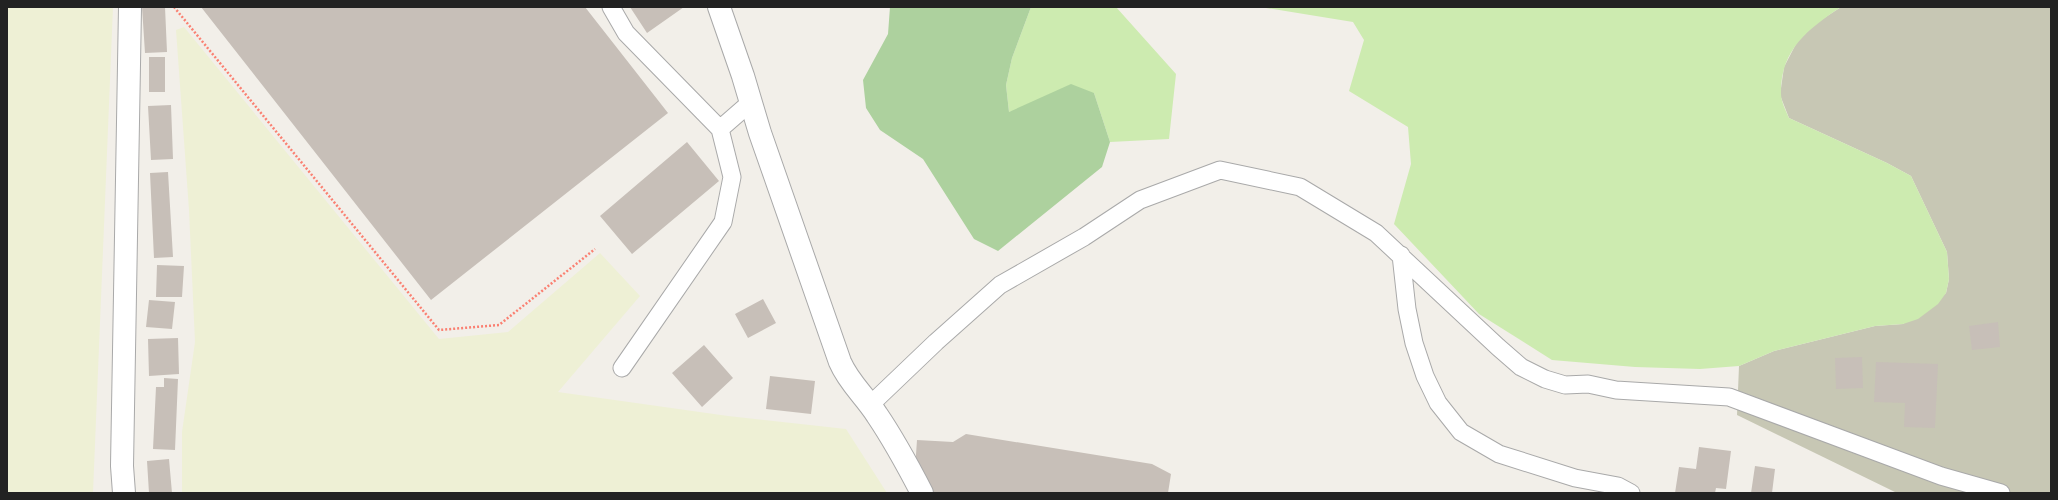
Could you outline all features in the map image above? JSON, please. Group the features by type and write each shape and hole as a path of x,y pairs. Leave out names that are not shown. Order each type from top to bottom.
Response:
{"street":[{"path":"124,493 122,458 130,7"},
{"path":"720,7 806,270 840,362 853,385 876,413 893,440 922,493"}],"lane":[{"path":"611,7 626,33 720,129 732,177 723,222 622,368"},
{"path":"720,129 751,102"},
{"path":"869,406 936,342 1000,285 1084,238 1140,200 1220,170 1300,187 1376,233 1401,255 1463,316 1521,367 1545,379 1565,385 1588,384 1616,390 1729,397 1941,476 2001,493"},
{"path":"1401,255 1408,309 1414,343 1420,363 1438,403 1461,432 1499,454 1575,478 1618,486 1631,493"}],"path":[{"path":"174,7 439,330 499,325 595,249"}],"shaded area":[{"path":"7,7 113,7 93,493 7,493"},
{"path":"1841,7 2051,7 2051,493 1897,493 1737,415 1739,366 1774,351 1875,326 1903,324 1946,293 1949,279 1947,252 1911,176 1887,163 1789,118 1780,95 1784,67 1797,42 1815,24"},
{"path":"184,27 439,339 508,332 600,253 640,296 558,392 728,416 846,429 887,493 182,493 182,432 195,342 189,210 176,30"}],"green space":[{"path":"890,7 1031,7 1012,58 1006,85 1009,112 1071,84 1094,93 1110,142 1102,167 998,251 974,239 923,159 880,130 866,108 863,80 888,34"},
{"path":"1031,7 1116,7 1176,74 1169,139 1110,142 1094,93 1009,112 1006,85 1012,58"},
{"path":"1260,7 1841,7 1807,33 1798,42 1791,53 1785,65 1782,79 1781,94 1784,106 1789,118 1887,163 1911,176 1947,252 1949,279 1946,293 1938,304 1918,319 1903,324 1875,326 1774,351 1739,366 1700,369 1635,367 1552,360 1479,314 1394,224 1411,164 1408,127 1349,91 1364,40 1353,22"}],"building":[{"path":"142,7 165,7 167,52 145,53"},
{"path":"201,7 585,7 668,113 431,300"},
{"path":"630,7 684,7 647,33"},
{"path":"149,57 165,57 165,92 149,92"},
{"path":"171,105 173,159 151,160 148,106"},
{"path":"687,142 719,181 632,254 600,216"},
{"path":"168,172 173,257 154,258 150,173"},
{"path":"157,265 184,266 182,297 156,297"},
{"path":"763,299 776,323 748,338 735,314"},
{"path":"149,300 175,302 172,329 146,327"},
{"path":"1998,322 2000,347 1972,350 1969,326"},
{"path":"178,338 179,374 149,376 148,339"},
{"path":"704,345 733,378 702,407 672,373"},
{"path":"1862,357 1863,388 1836,389 1835,358"},
{"path":"1876,362 1938,364 1935,428 1904,427 1905,403 1874,402"},
{"path":"770,376 815,381 811,414 766,409"},
{"path":"164,378 178,379 175,450 153,449 156,387 164,387"},
{"path":"966,434 1152,464 1171,474 1168,493 931,493 915,469 917,440 953,442"},
{"path":"1699,447 1731,451 1726,489 1716,488 1715,493 1675,493 1679,467 1696,469"},
{"path":"169,459 172,493 149,493 147,461"},
{"path":"1755,466 1775,469 1772,493 1751,493"}]}
